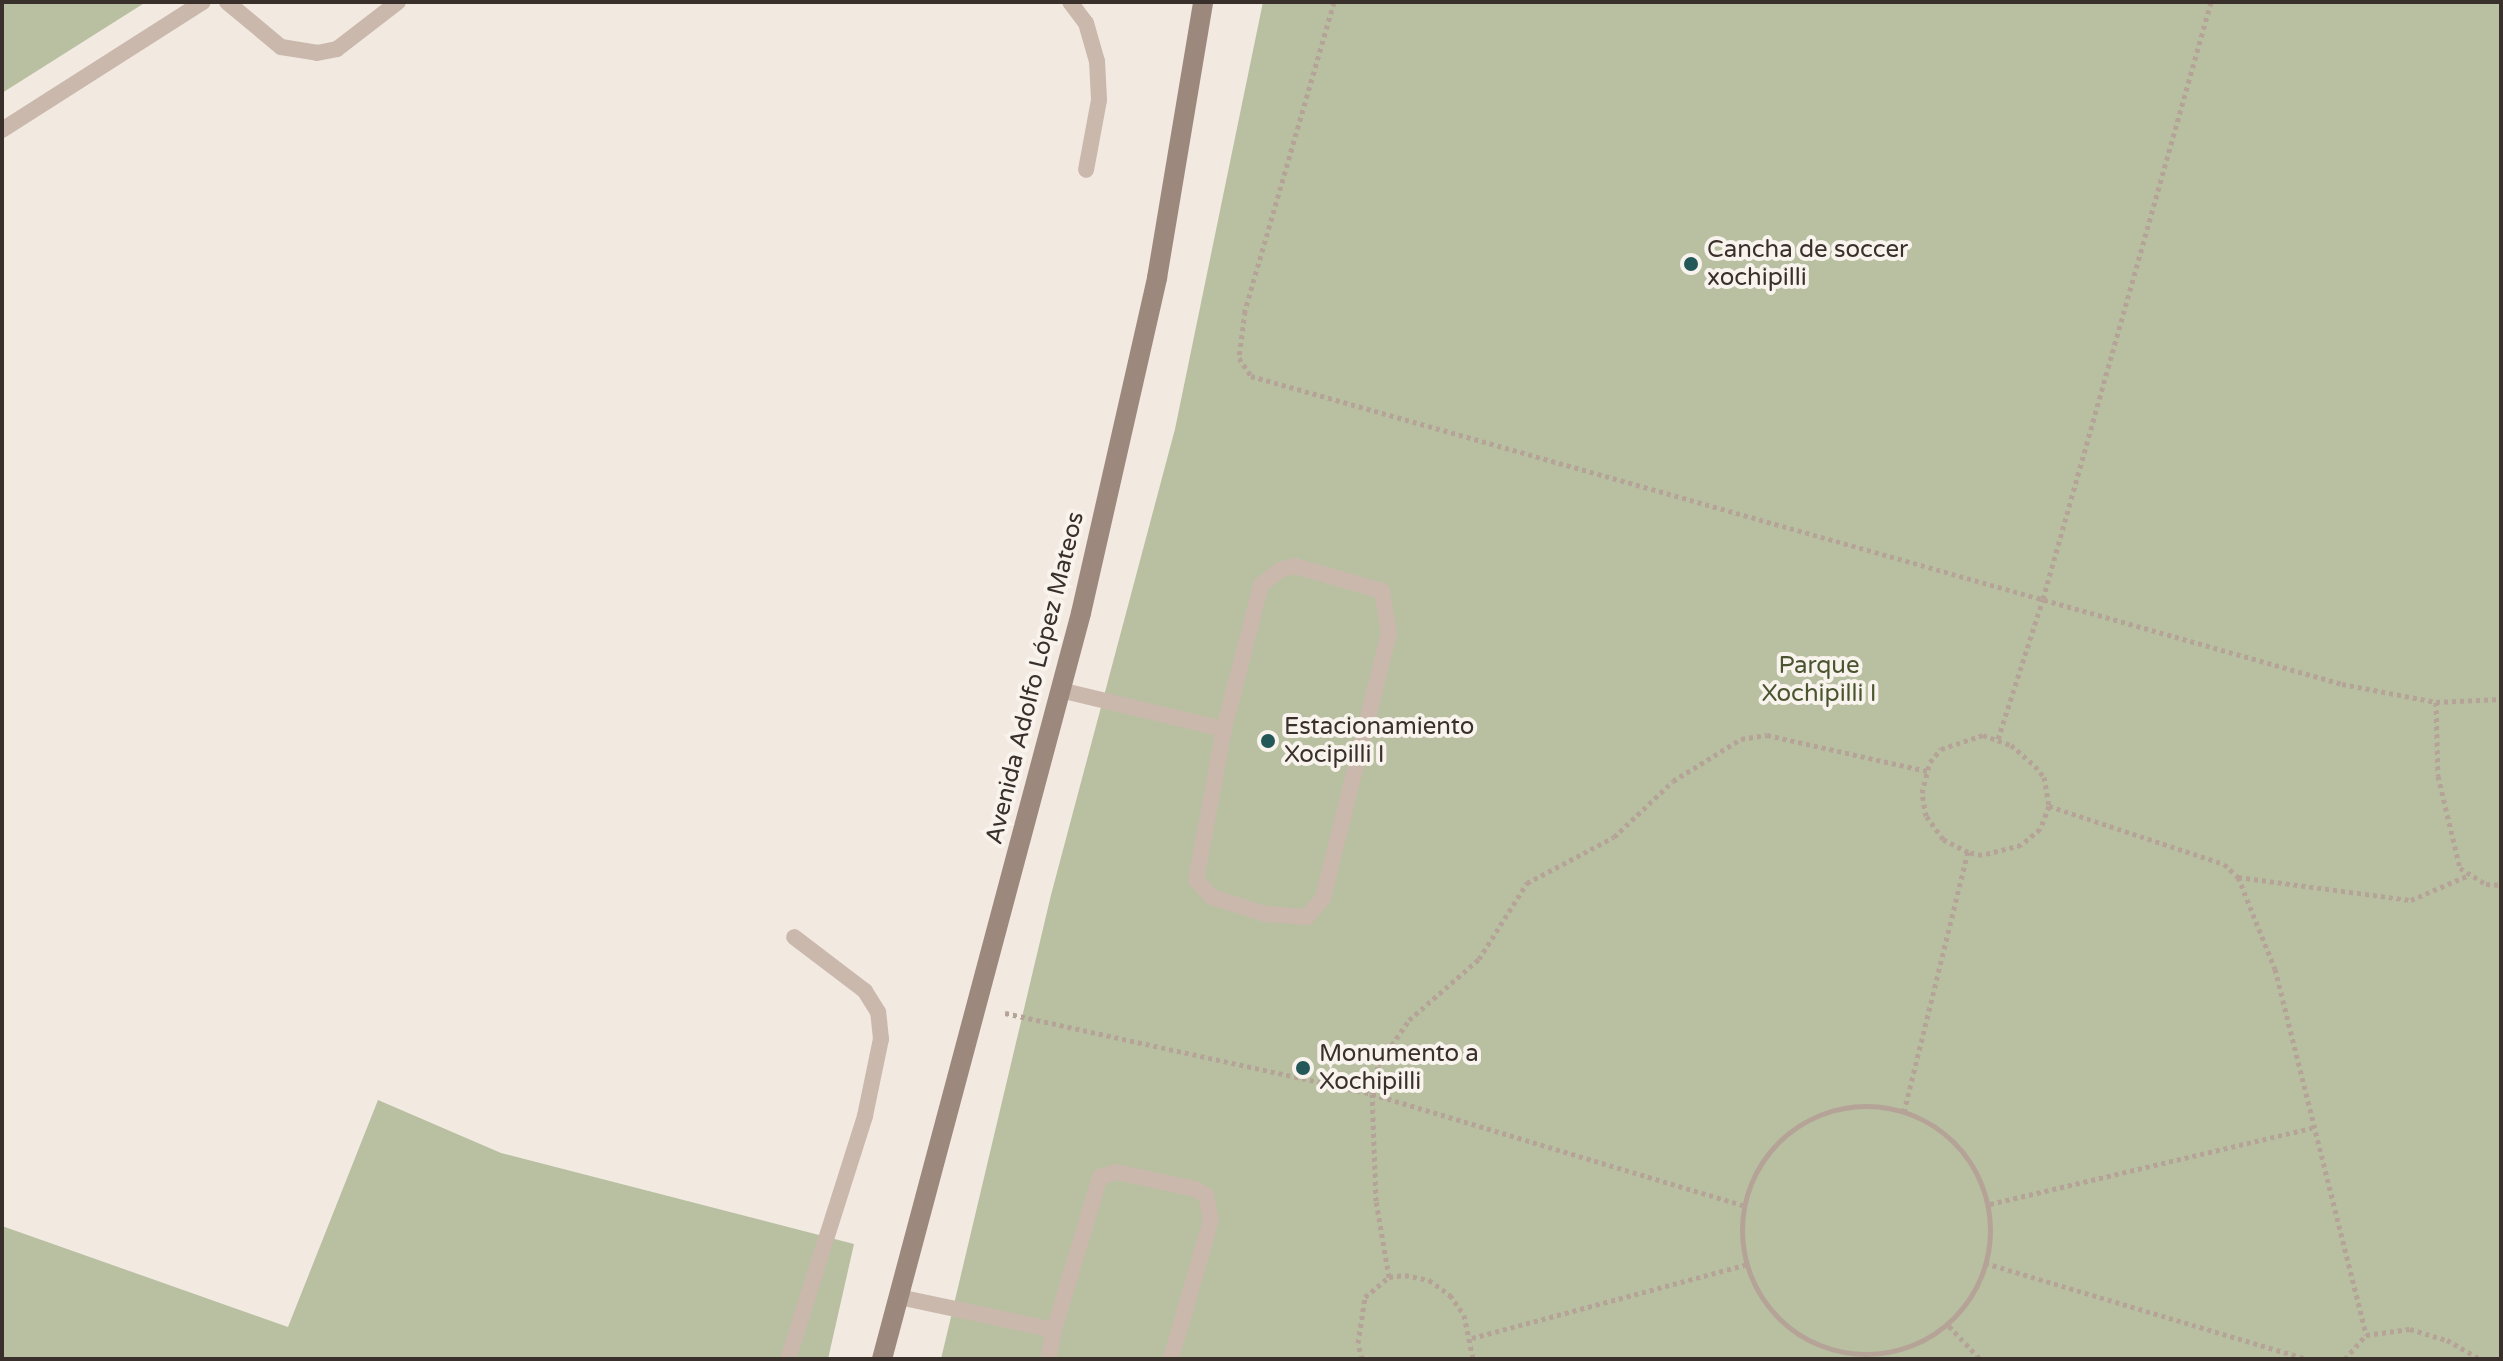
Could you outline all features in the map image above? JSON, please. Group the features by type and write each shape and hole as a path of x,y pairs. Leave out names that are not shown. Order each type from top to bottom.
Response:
{"street":[{"name":"Avenida Adolfo López Mateos","path":"882,1359 1060,690 1157,278 1203,2"}],"lane":[{"path":"2,130 203,2"},
{"path":"227,2 281,47 317,53 337,49 398,2"},
{"path":"1070,2 1086,23 1097,61 1099,100 1086,170"},
{"path":"1295,566 1382,591 1389,633 1323,898 1307,917 1265,914 1212,897 1196,880 1224,729 1261,585 1280,570 1295,566"},
{"path":"1060,690 1224,729"},
{"path":"788,1359 865,1116 881,1039 878,1012 865,991 794,937"},
{"path":"1048,1359 1100,1177 1116,1172 1195,1189 1206,1195 1211,1220 1171,1359"},
{"path":"899,1297 1054,1330"}],"path":[{"path":"1334,2 1245,311 1239,358 1245,372 1529,458 2342,684 2436,702 2501,699"},
{"path":"1998,739 2043,599 2211,2"},
{"path":"2436,702 2438,776 2453,849 2469,875"},
{"path":"1389,1277 1376,1201 1372,1094 1378,1065 1392,1039 1479,959 1527,883 1614,837 1673,781 1720,747 1767,735 1927,771"},
{"path":"1965,738 1998,739 2035,766 2044,777 2049,806 2040,829 2021,845 1982,855 1968,852 1943,839 1926,816 1922,793 1927,771 1941,749 1965,738"},
{"path":"2049,806 2224,864 2238,877 2275,969 2312,1128 2366,1335"},
{"path":"1904,1112 1968,852"},
{"path":"2238,877 2411,900 2469,875 2501,885"},
{"path":"977,1003 1372,1094 1743,1205"},
{"path":"1880,1105 1928,1120 1964,1150 1990,1204 1985,1263 1949,1326 1914,1348 1883,1356 1834,1356 1790,1331 1761,1299 1740,1234 1743,1205 1767,1153 1807,1119 1841,1107 1880,1105"},
{"path":"1990,1204 2312,1128"},
{"path":"1985,1263 2308,1359"},
{"path":"1472,1338 1749,1264"},
{"path":"1389,1277 1429,1280 1457,1305 1472,1338 1473,1359"},
{"path":"1362,1359 1361,1307 1389,1277"},
{"path":"1949,1326 1980,1359"},
{"path":"2345,1359 2366,1335 2410,1329 2447,1340 2480,1359"}],"green space":[{"path":"2,2 146,2 2,93"},
{"name":"Parque Xochipilli I","path":"1263,2 2501,2 2501,1359 941,1359 1051,895 1175,429"},
{"path":"378,1100 501,1153 854,1244 828,1359 2,1359 2,1226 288,1327"}],"place":[{"name":"Cancha de soccer xochipilli","path":"1691,264"},
{"name":"Estacionamiento Xocipilli I","path":"1268,741"},
{"name":"Monumento a Xochipilli","path":"1303,1068"}]}
